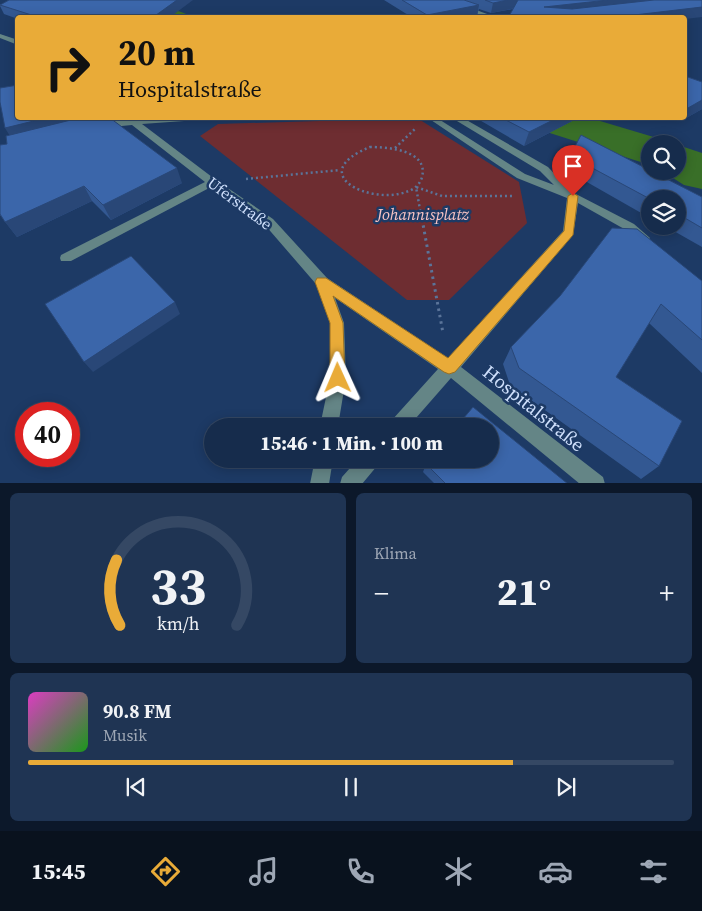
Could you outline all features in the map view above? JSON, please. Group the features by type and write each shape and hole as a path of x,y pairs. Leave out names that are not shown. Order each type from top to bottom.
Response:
{"street":[{"path":"443,0 486,15"},
{"path":"0,36 15,42"},
{"path":"85,127 124,120"},
{"name":"Uferstraße","path":"131,120 212,182 269,222 322,282 337,323 338,378 330,418"},
{"path":"435,120 521,176 573,196 630,227 652,245"},
{"path":"460,120 544,169 573,196"},
{"path":"66,258 212,182"},
{"path":"405,418 569,232 573,196"},
{"name":"Hospitalstraße","path":"322,282 449,367 595,483"},
{"path":"319,483 322,468"},
{"path":"350,483 362,468"}],"path":[{"path":"395,148 421,124"},
{"path":"370,147 395,148 416,157 422,164 424,172 422,180 416,187 405,193 391,196 368,194 350,186 343,178 340,170 343,162 359,150 370,147"},
{"path":"212,182 340,170"},
{"path":"416,187 442,196 517,196"},
{"path":"416,187 449,367"}],"green space":[{"name":"Johannisplatz","path":"420,120 519,182 527,223 449,300 407,300 200,136 218,124"}],"building":[{"path":"9,0 177,0 156,15 32,15 0,5"},
{"path":"402,0 464,0 479,5 427,15"},
{"path":"485,0 508,0 493,3"},
{"path":"518,0 608,0 544,7 572,9 654,0 702,0 702,7 634,15 510,15"},
{"path":"687,77 702,82 702,100 688,108"},
{"path":"15,86 15,120 38,120 5,128 0,102 0,88"},
{"path":"71,120 113,120 177,168 103,205 84,186 5,222 0,214 0,145 7,144 6,136"},
{"path":"506,120 553,120 529,132"},
{"path":"581,135 641,166 641,180 669,180 702,197 702,228 686,219 686,190 641,190 641,194 570,156"},
{"path":"612,228 637,229 641,232 641,235 644,235 702,281 702,340 661,304 616,377 682,421 659,466 519,368 511,347 560,296"},
{"path":"131,256 175,302 84,362 45,304"},
{"path":"473,407 487,418 464,418"},
{"path":"499,428 567,483 445,483 430,468 499,468"}],"waterway":[{"path":"25,0 161,12 170,15"},
{"path":"552,120 641,148"},
{"path":"686,165 702,174"}],"route":[{"path":"338,378 337,323 322,282 449,367 569,232 573,196"}]}
